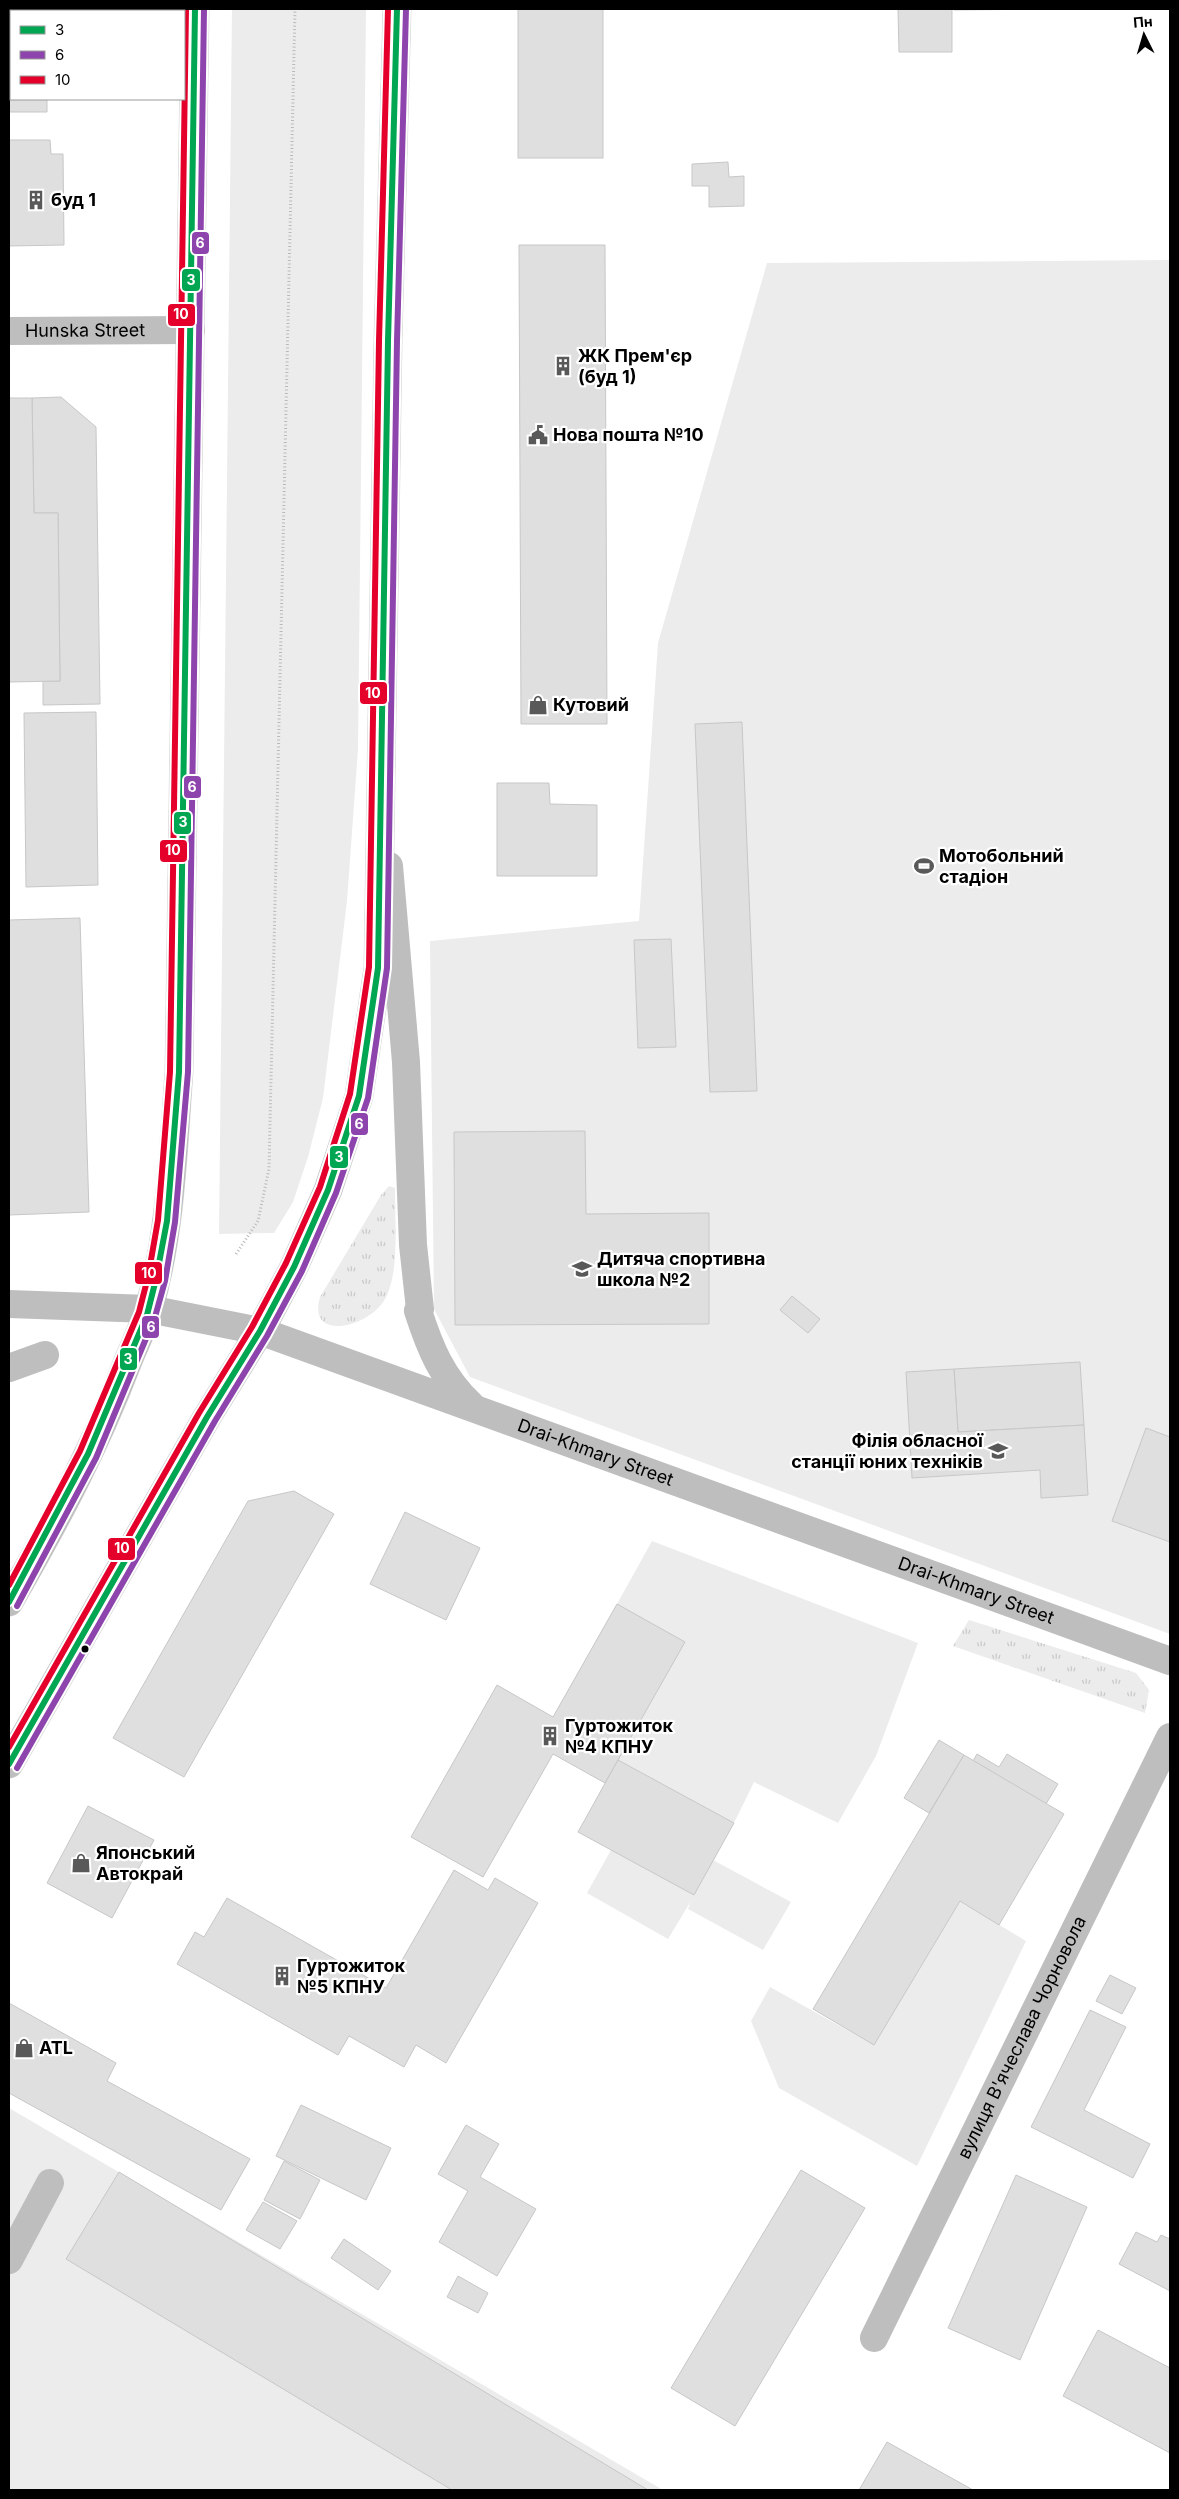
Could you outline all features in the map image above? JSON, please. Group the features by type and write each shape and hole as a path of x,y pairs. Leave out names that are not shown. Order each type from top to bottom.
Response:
{"main road":[{"path":"9,1601 54,1523 95,1443 149,1309 168,1208 179,1072 183,677 191,330 195,9"},
{"path":"9,1764 208,1416 260,1331 302,1252 324,1199 359,1096 378,968 397,9"},
{"name":"Hunska Street","path":"9,330 191,330"},
{"path":"381,779 404,1033 413,1245 420,1309 418,1311 434,1357 445,1376 458,1393 476,1409"},
{"name":"Drai-Khmary Street","path":"9,1304 149,1309 260,1331 1170,1661"},
{"path":"9,1368 45,1355"},
{"name":"вулиця В'ячеслава Чорновола","path":"874,2338 1170,1738"},
{"path":"9,2260 50,2183"}],"path":[{"path":"236,1254 258,1221 269,1169 295,9"}],"green space":[{"path":"232,9 366,9 358,749 347,901 323,1098 308,1157 293,1202 274,1233 219,1234"},
{"name":"Мотобольний стадіон","path":"1170,260 1170,1634 470,1377 434,1309 430,941 639,921 658,643 767,263"},
{"path":"389,1186 395,1188 396,1245 391,1285 387,1295 380,1306 356,1322 343,1326 332,1325 323,1321 318,1312 320,1297 381,1195"},
{"path":"652,1541 918,1643 876,1756 838,1823 754,1782 734,1823 618,1760 617,1604"},
{"path":"969,1620 1136,1673 1149,1690 1145,1713 953,1646"},
{"path":"611,1850 694,1895 713,1860 791,1902 763,1950 688,1909 691,1901 668,1939 587,1893"},
{"path":"960,1901 1026,1941 917,2166 779,2088 751,2021 770,1987 874,2045"},
{"path":"9,2108 663,2490 9,2490"}],"building":[{"path":"9,9 46,9 10,10 10,100 47,100 47,112 9,112"},
{"path":"518,9 603,9 603,158 518,158"},
{"path":"898,9 952,9 952,52 899,52"},
{"path":"954,9 1059,9 954,10"},
{"name":"буд 1","path":"9,140 50,140 51,154 63,154 64,245 9,246"},
{"path":"728,162 729,177 744,176 744,206 709,207 709,186 692,186 692,164"},
{"name":"ЖК Прем'єр (буд 1)","path":"519,245 605,245 607,724 521,724"},
{"path":"61,397 96,427 100,704 43,705 43,681 60,681 58,513 34,513 32,398"},
{"path":"9,398 32,398 34,513 58,513 60,681 9,682"},
{"path":"96,712 98,885 26,887 24,713"},
{"path":"742,722 757,1091 710,1092 695,724"},
{"path":"497,783 549,783 550,804 597,805 597,876 497,876"},
{"path":"80,918 89,1212 9,1215 9,920"},
{"path":"671,939 676,1047 638,1048 634,940"},
{"name":"Дитяча спортивна школа №2","path":"585,1131 586,1214 709,1213 709,1324 455,1325 454,1132"},
{"path":"792,1296 820,1319 808,1333 780,1310"},
{"path":"1080,1362 1084,1425 958,1432 954,1369"},
{"name":"Філія обласної станції юних техніків","path":"954,1369 958,1432 1084,1425 1088,1495 1041,1498 1040,1470 912,1478 906,1372"},
{"path":"1146,1428 1170,1437 1170,1542 1112,1521"},
{"path":"294,1491 334,1514 184,1777 113,1738 248,1501"},
{"path":"405,1512 480,1548 446,1620 370,1584"},
{"name":"Гуртожиток №4 КПНУ","path":"617,1604 685,1642 605,1783 553,1754 483,1877 411,1837 497,1685 553,1717"},
{"path":"939,1740 964,1755 929,1813 904,1798"},
{"path":"977,1754 999,1767 1007,1754 1058,1784 1046,1804 973,1761"},
{"path":"964,1755 1064,1814 999,1925 960,1901 874,2045 813,2009"},
{"path":"618,1760 734,1823 694,1895 578,1832"},
{"path":"88,1806 154,1840 112,1918 47,1883"},
{"name":"Гуртожиток №5 КПНУ","path":"454,1870 488,1890 495,1878 538,1903 446,2063 416,2045 404,2067 349,2036 338,2055 177,1964 195,1932 204,1937 227,1898 386,1988"},
{"path":"1110,1975 1136,1988 1122,2014 1096,2001"},
{"path":"9,2003 116,2063 107,2081 250,2159 221,2210 9,2093"},
{"path":"1090,2010 1126,2027 1084,2110 1150,2144 1133,2178 1031,2127"},
{"path":"301,2105 391,2148 366,2200 276,2156"},
{"path":"466,2125 499,2144 480,2177 536,2209 497,2276 439,2242 468,2191 438,2174"},
{"path":"284,2161 320,2180 300,2219 264,2200"},
{"path":"801,2170 865,2208 735,2426 671,2388"},
{"path":"119,2172 648,2490 452,2490 66,2259"},
{"path":"1016,2175 1087,2207 1020,2360 948,2328"},
{"path":"263,2202 297,2221 280,2249 246,2230"},
{"path":"1136,2232 1157,2242 1161,2235 1170,2239 1170,2291 1119,2264"},
{"path":"344,2239 391,2271 378,2290 331,2258"},
{"path":"458,2276 488,2293 478,2313 447,2297"},
{"path":"1098,2330 1170,2368 1170,2453 1063,2396"},
{"path":"887,2442 973,2490 859,2490"}],"transit line":[{"name":"10","path":"185,75 186,9"},
{"name":"3","path":"9,1602 88,1454 147,1315 167,1221 179,1072 195,9"},
{"name":"6","path":"17,1606 96,1458 155,1317 165,1281 175,1222 188,1072 204,9"},
{"name":"10","path":"9,1747 199,1413 252,1327 286,1263 320,1187 350,1094 369,967 379,341 388,9"},
{"name":"3","path":"9,1764 207,1417 260,1331 294,1267 328,1190 359,1096 378,968 388,341 397,9"},
{"name":"6","path":"17,1768 215,1421 267,1336 302,1271 336,1193 368,1098 387,968 397,341 406,9"},
{"name":"10","path":"9,1585 80,1451 139,1312 148,1277 158,1220 170,1072 185,100"}],"place":[{"name":"буд 1","path":"36,200"},
{"name":"ЖК Прем'єр (буд 1)","path":"563,366"},
{"name":"Нова пошта №10","path":"538,435"},
{"name":"Кутовий","path":"538,705"},
{"name":"Мотобольний стадіон","path":"924,866"},
{"name":"Дитяча спортивна школа №2","path":"582,1269"},
{"name":"Філія обласної станції юних техніків","path":"998,1451"},
{"name":"Гуртожиток №4 КПНУ","path":"550,1736"},
{"name":"Японський Автокрай","path":"81,1863"},
{"name":"Гуртожиток №5 КПНУ","path":"282,1976"},
{"name":"ATL","path":"24,2048"}]}
